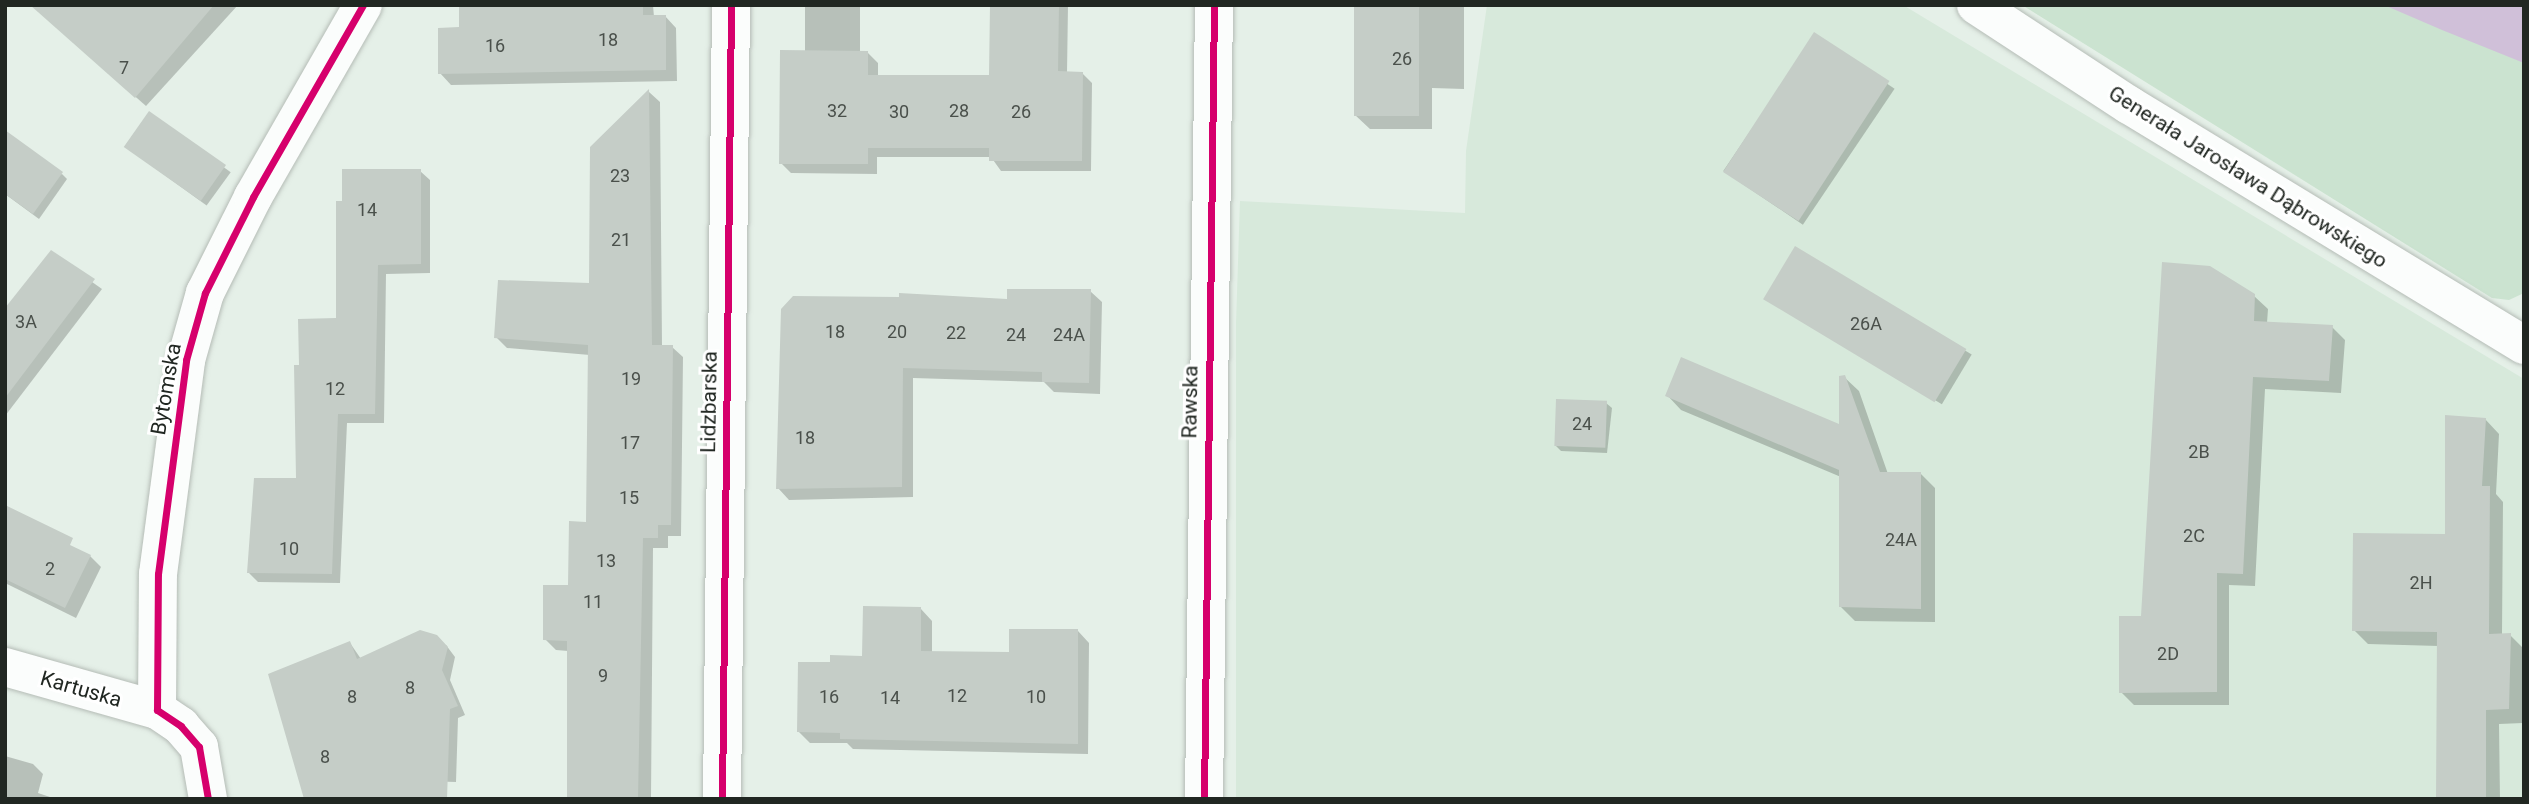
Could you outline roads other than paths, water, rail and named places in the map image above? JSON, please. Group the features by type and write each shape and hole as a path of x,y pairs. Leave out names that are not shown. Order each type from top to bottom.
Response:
{"street":[{"name":"Bytomska","path":"157,710 159,560 184,373 205,293 253,197 363,5"},
{"name":"Lidzbarska","path":"722,799 732,5"},
{"name":"Rawska","path":"1204,799 1214,5"},
{"name":"Generała Jarosława Dąbrowskiego","path":"1976,5 2129,105 2524,345"},
{"name":"Kartuska","path":"5,667 157,710"},
{"path":"157,710 181,726 199,747 206,768 208,799"}]}
